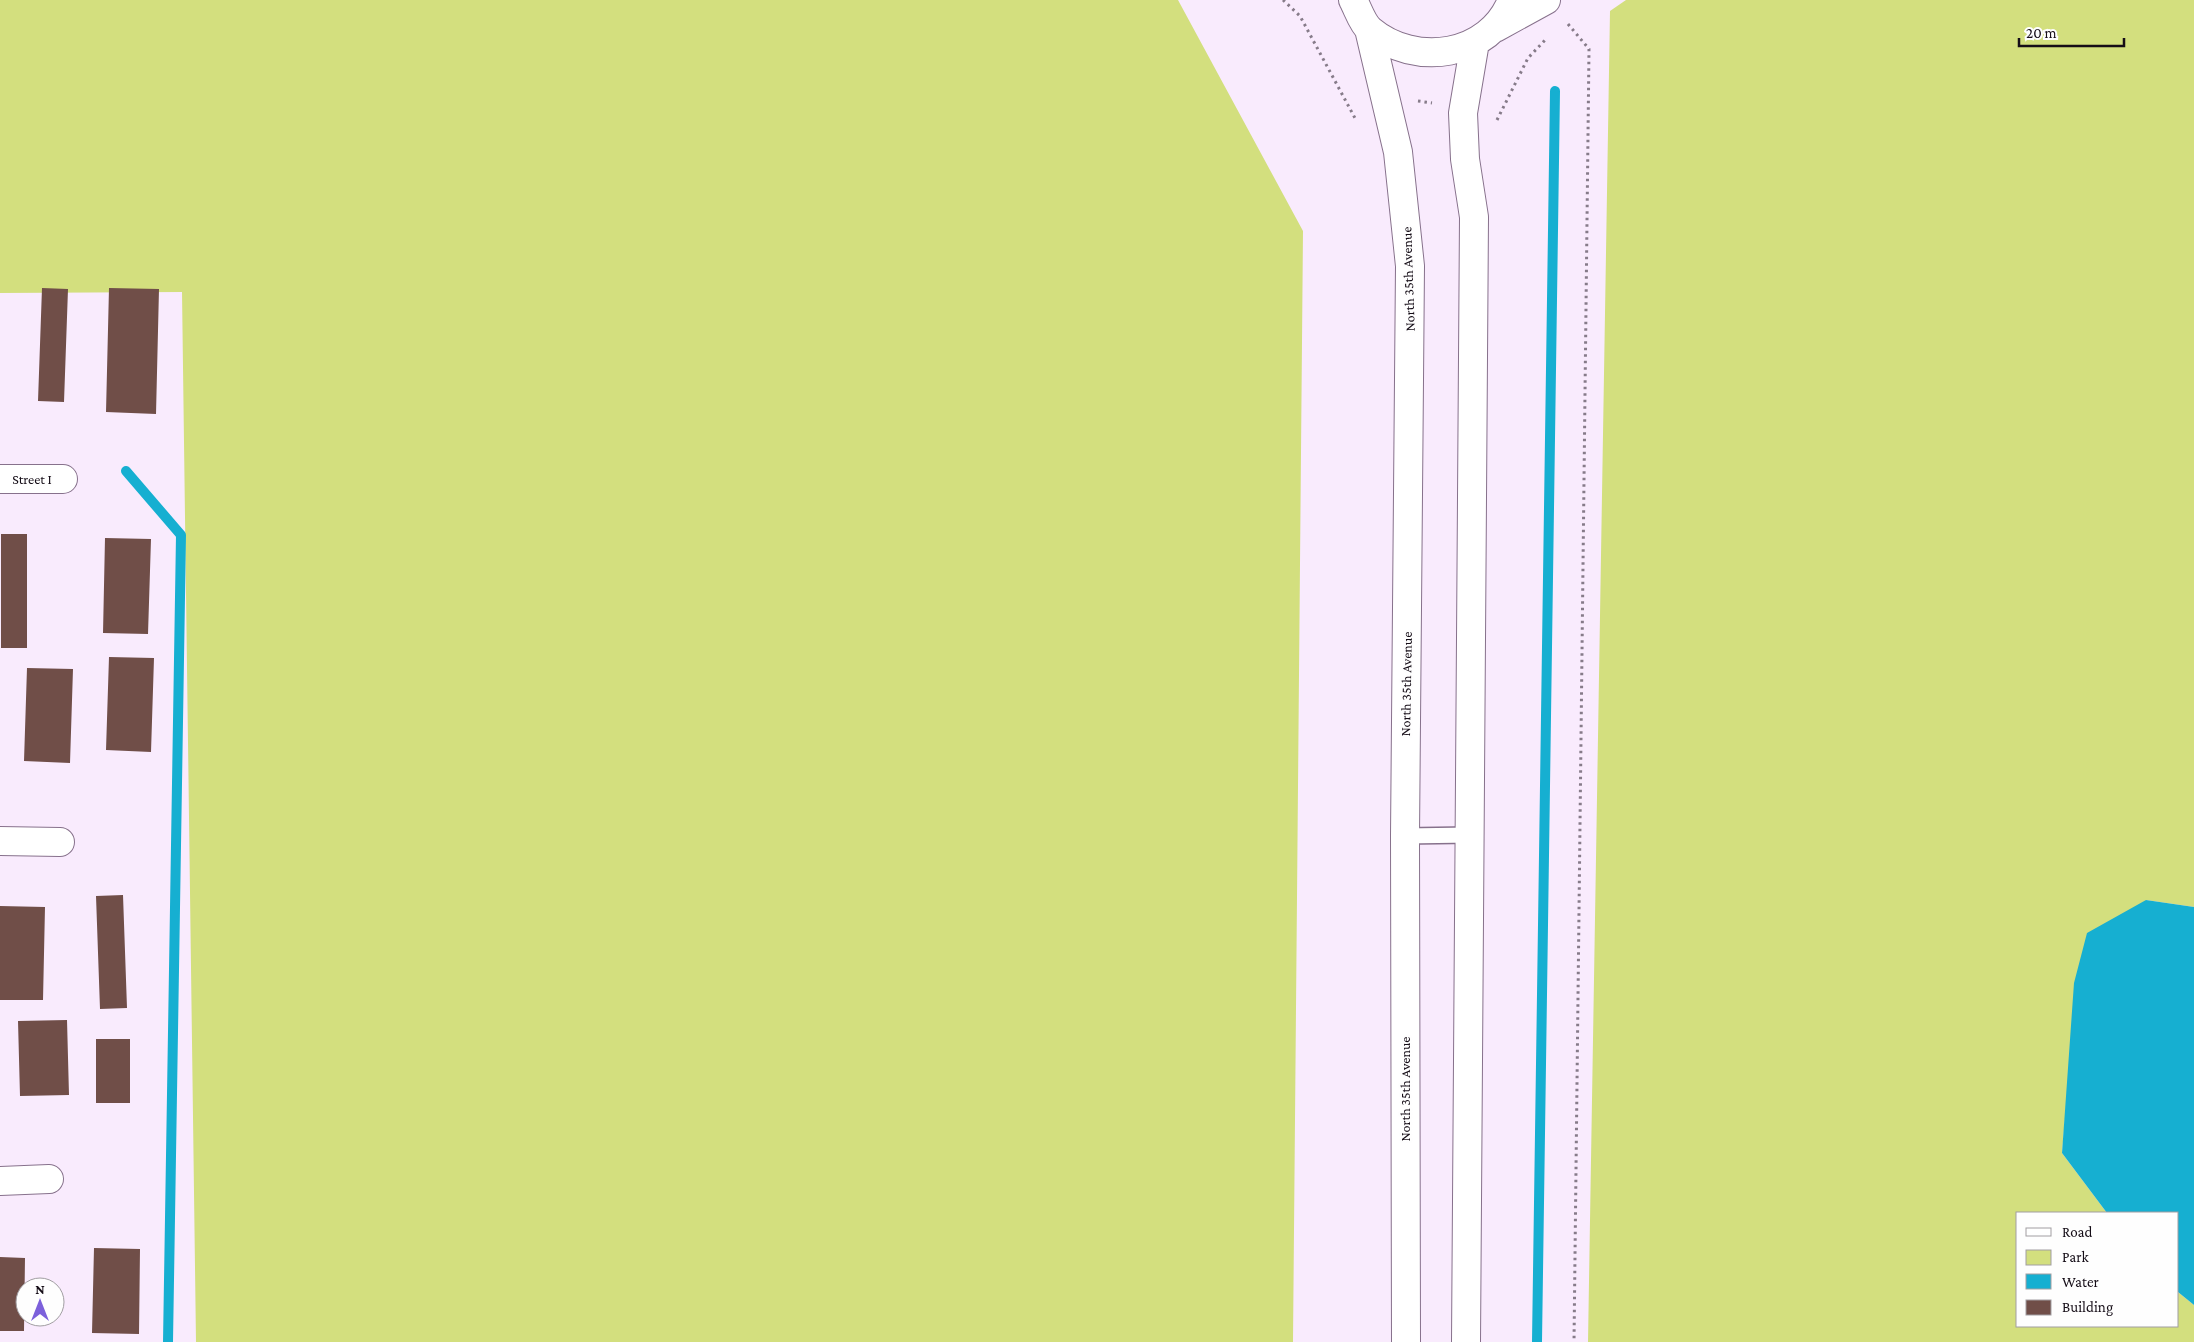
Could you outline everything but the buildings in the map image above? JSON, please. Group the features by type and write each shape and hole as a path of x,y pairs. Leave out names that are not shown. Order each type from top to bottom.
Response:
{"street":[{"path":"1466,1342 1474,217 1465,160 1463,113 1485,36 1508,10 1512,0"},
{"path":"1355,11 1400,48 1425,53 1451,52 1485,36 1555,10"},
{"name":"North 35th Avenue","path":"1355,11 1398,152 1410,266 1405,836 1406,1342"},
{"name":"Street I","path":"0,479 63,479"},
{"path":"0,842 60,842"},
{"path":"0,1181 49,1179"}],"lane":[{"path":"1405,836 1470,835"}],"path":[{"path":"1283,0 1300,16 1356,122"},
{"path":"1555,10 1589,49 1574,1342"},
{"path":"1496,121 1528,58 1552,32"},
{"path":"1415,101 1434,104"}],"green space":[{"path":"0,0 1178,0 1303,231 1293,1342 196,1342 182,292 0,293"},
{"path":"1626,0 2194,0 2194,907 2146,900 2068,1083 2062,1153 2106,1212 2016,1212 2016,1327 2179,1327 2179,1293 2194,1305 2194,1342 1588,1342 1610,11"}],"water":[{"path":"2146,900 2194,907 2194,1305 2179,1293 2179,1212 2106,1212 2062,1153 2074,983 2087,933"}],"waterway":[{"path":"1537,1342 1555,91"},
{"path":"126,471 181,535 168,1342"}]}
